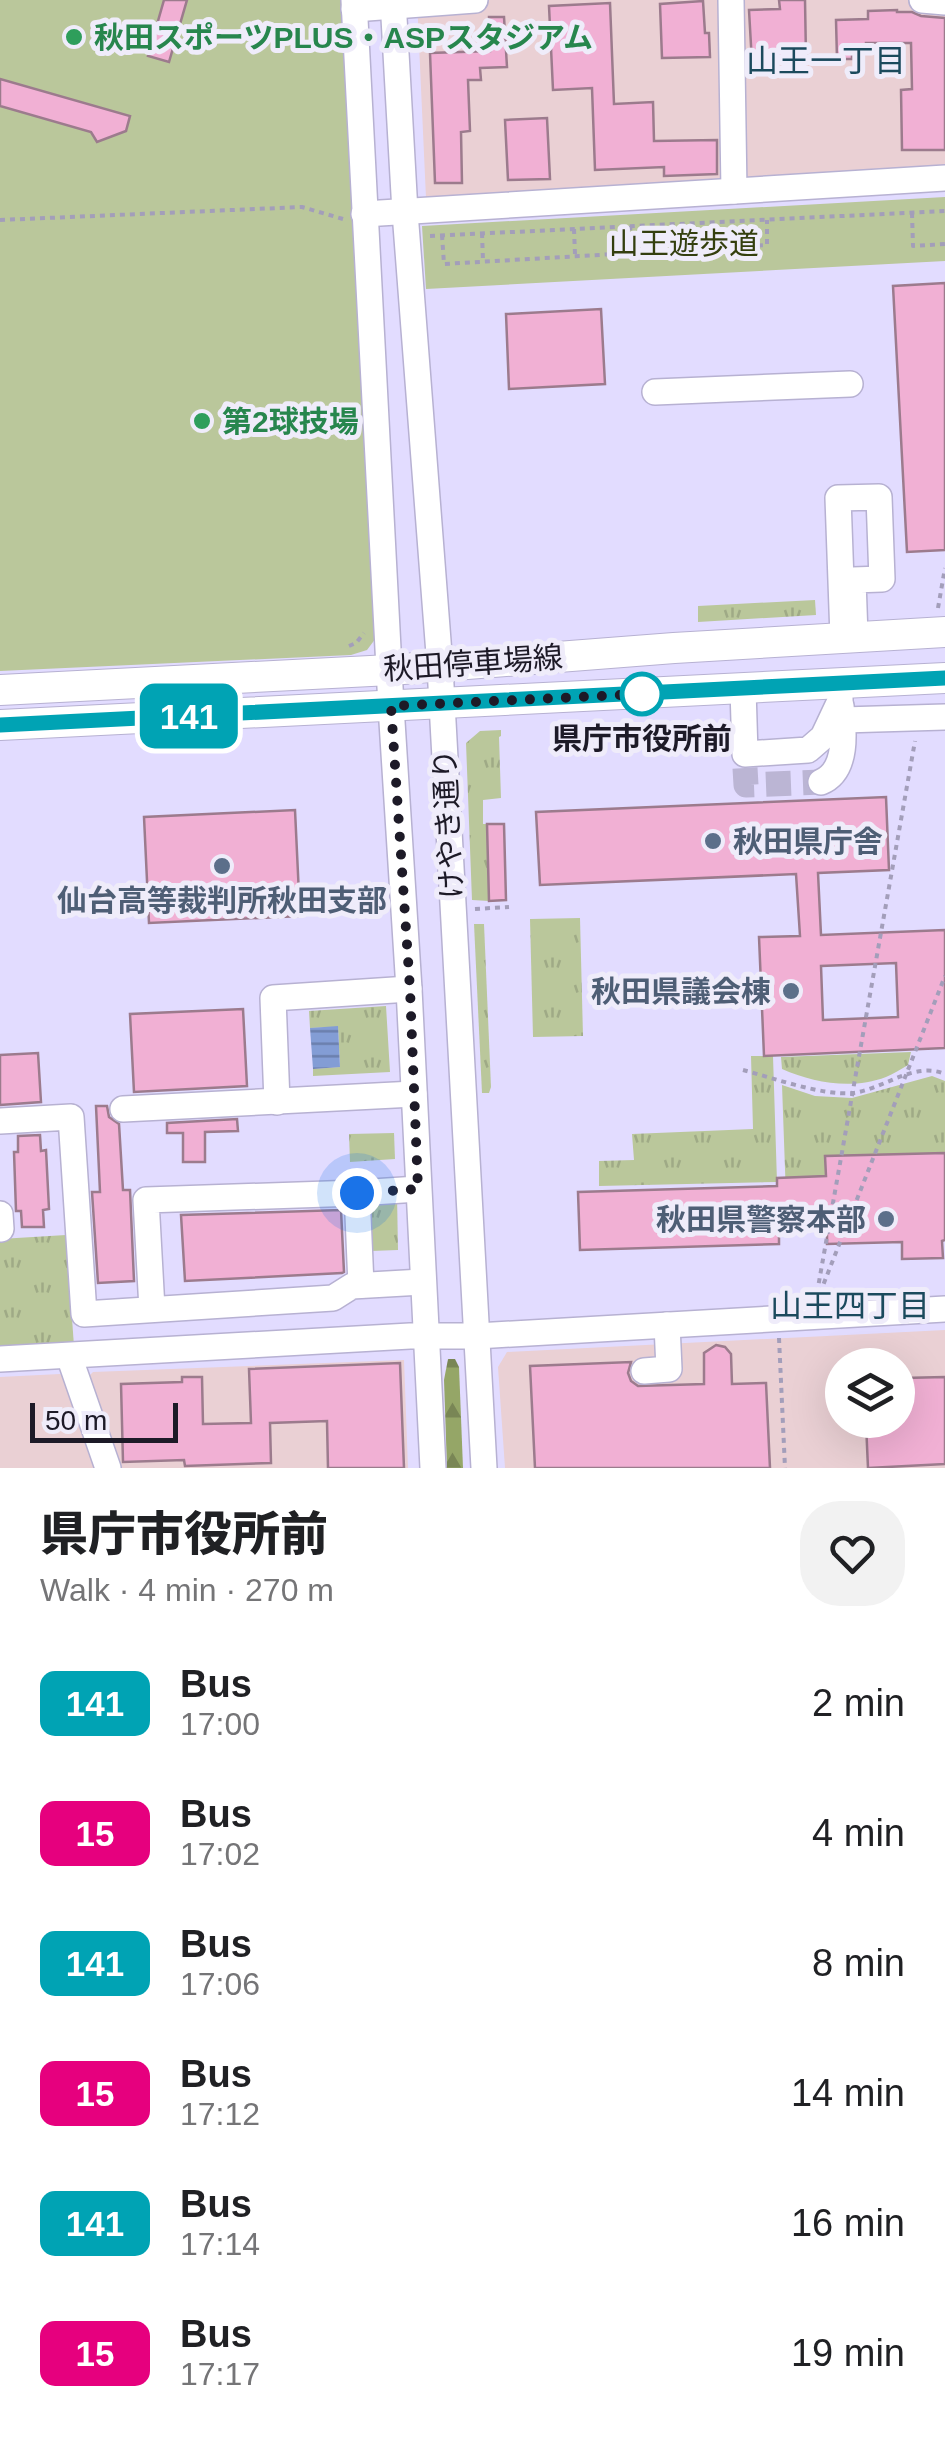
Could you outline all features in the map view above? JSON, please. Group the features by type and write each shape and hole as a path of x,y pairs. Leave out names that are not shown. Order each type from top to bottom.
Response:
{"main road":[{"name":"秋田停車場線","path":"0,690 390,670 849,637 942,620"},
{"name":"秋田停車場線","path":"0,725 743,689 841,702 945,678"}],"street":[{"path":"390,670 355,212 354,4 475,0"},
{"path":"731,0 734,191"},
{"path":"922,0 945,2"},
{"name":"けやき通り","path":"394,3 405,212 440,666 484,1468"},
{"path":"355,212 945,178"},
{"path":"655,392 850,384"},
{"path":"879,497 882,579 853,580 849,637 838,498 879,497"},
{"name":"けやき通り","path":"390,670 433,1468"},
{"path":"743,689 745,761 808,750 823,737 841,702"},
{"path":"841,702 945,717"},
{"path":"820,782 834,773 842,752 841,702"},
{"path":"277,1102 273,998 410,989"},
{"path":"123,1109 414,1094"},
{"path":"0,1122 71,1116 84,1314 333,1298 352,1286 422,1282"},
{"path":"152,1310 146,1200 418,1189"},
{"path":"357,1193 361,1286"},
{"path":"0,1214 1,1229"},
{"path":"0,1359 945,1309"},
{"path":"644,1371 669,1370 667,1325"},
{"path":"69,1356 108,1468"}],"path":[{"path":"0,220 302,207 347,220 355,212"},
{"path":"429,236 945,212"},
{"path":"912,213 913,246 945,244"},
{"path":"672,224 674,249 767,245 766,220"},
{"path":"442,236 444,264 632,252 630,226"},
{"path":"574,229 575,256"},
{"path":"482,234 483,261"},
{"path":"942,620 945,568"},
{"path":"344,649 366,631 366,621"},
{"path":"914,744 814,1307 945,976"},
{"path":"470,909 509,907"},
{"path":"743,1070 832,1092 854,1093 912,1073 932,1069 945,1074"},
{"path":"778,1319 785,1468"}],"shaded area":[{"path":"417,0 945,0 945,171 426,198"},
{"path":"945,1330 945,1468 505,1468 498,1367 507,1352"},
{"path":"404,1360 408,1468 114,1468 85,1380 93,1372"},
{"path":"60,1374 70,1380 102,1468 0,1468 0,1377"}],"green space":[{"path":"0,0 343,0 376,638 367,650 351,655 0,671"},
{"name":"山王遊歩道","path":"945,197 945,261 426,289 422,226"},
{"path":"815,600 816,615 698,622 698,606"},
{"path":"501,730 501,798 483,800 489,901 472,900 466,743 480,731"},
{"path":"580,918 583,1036 533,1037 530,919"},
{"path":"474,924 484,924 489,1093 482,1093"},
{"path":"386,1006 390,1072 313,1076 313,1069 340,1067 338,1027 310,1028 309,1011"},
{"path":"911,1052 908,1065 886,1077 860,1083 820,1081 782,1069 781,1057"},
{"path":"751,1056 773,1056 777,1182 599,1186 599,1161 634,1160 632,1134 753,1129"},
{"path":"932,1076 945,1081 945,1153 826,1156 826,1197 809,1176 793,1177 793,1197 786,1197 782,1085 815,1096 852,1098"},
{"path":"394,1133 395,1159 350,1162 349,1134"},
{"path":"397,1195 398,1250 371,1251 368,1196"},
{"path":"66,1235 74,1346 0,1349 0,1239"},
{"path":"448,1359 455,1359 459,1367 463,1468 447,1468 444,1380"}],"water":[{"path":"338,1026 340,1067 313,1069 310,1028"}],"building":[{"path":"164,0 187,0 169,62 148,56"},
{"path":"779,0 805,0 806,58 752,63 749,10 780,9"},
{"path":"703,1 710,57 662,58 660,4"},
{"path":"610,3 614,104 653,102 654,141 717,140 717,174 664,176 664,167 595,170 592,88 553,90 549,6"},
{"path":"897,10 945,18 945,150 902,150 901,90 912,89 911,43 866,43 866,47 852,47 852,59 837,59 836,20 868,19 868,11"},
{"path":"489,17 504,17 507,67 480,68 481,80 468,80 470,131 461,132 462,183 435,183 430,53 490,51"},
{"path":"0,79 130,116 126,131 97,142 91,132 0,106"},
{"path":"547,118 550,179 508,180 505,120"},
{"path":"945,283 945,550 907,552 893,286"},
{"path":"601,309 605,384 509,389 506,314"},
{"path":"886,797 889,870 818,873 821,935 945,930 945,1048 764,1056 759,937 800,936 796,874 540,885 536,812","holes":["896,963 898,1017 823,1020 821,966"]},
{"name":"仙台高等裁判所秋田支部","path":"295,810 300,916 149,923 144,817"},
{"path":"487,824 504,824 506,900 489,901"},
{"path":"243,1009 247,1086 134,1092 130,1014"},
{"path":"38,1053 41,1102 0,1105 0,1055"},
{"path":"96,1106 107,1106 109,1117 119,1124 123,1190 130,1190 134,1281 98,1283 92,1192 100,1192"},
{"path":"237,1119 238,1131 205,1132 205,1162 183,1162 183,1133 167,1133 167,1123"},
{"path":"40,1135 41,1151 46,1150 49,1209 43,1210 44,1227 22,1227 21,1211 16,1211 14,1152 18,1152 18,1136"},
{"path":"945,1153 943,1258 902,1259 902,1242 827,1244 827,1223 779,1224 779,1244 580,1250 578,1192 777,1186 777,1178 826,1176 825,1156"},
{"path":"341,1210 342,1273 185,1281 181,1215"},
{"path":"716,1345 731,1354 732,1384 766,1383 770,1468 535,1468 530,1366 631,1362 628,1373 638,1386 704,1384 704,1353"},
{"path":"400,1363 404,1468 328,1468 327,1421 270,1423 271,1463 185,1466 184,1460 123,1462 121,1384 182,1382 182,1377 202,1377 203,1424 251,1423 249,1369"},
{"path":"945,1377 945,1464 868,1468 867,1438 915,1438 915,1378"}],"tunnel":[{"path":"745,768 746,785 821,782"}],"bus line":[{"name":"141","path":"0,725 945,678"}],"place":[{"name":"秋田スポーツPLUS・ASPスタジアム","path":"74,37"},
{"name":"第2球技場","path":"202,421"},
{"name":"県庁市役所前","path":"642,694"},
{"name":"秋田県庁舎","path":"713,841"},
{"name":"仙台高等裁判所秋田支部","path":"222,866"},
{"name":"秋田県議会棟","path":"791,991"},
{"name":"秋田県警察本部","path":"886,1219"}],"district":[{"name":"山王一丁目","path":"826,61"},
{"name":"山王四丁目","path":"850,1306"}],"route":[{"path":"357,1193 418,1189 410,989 391,706 642,694"}]}
